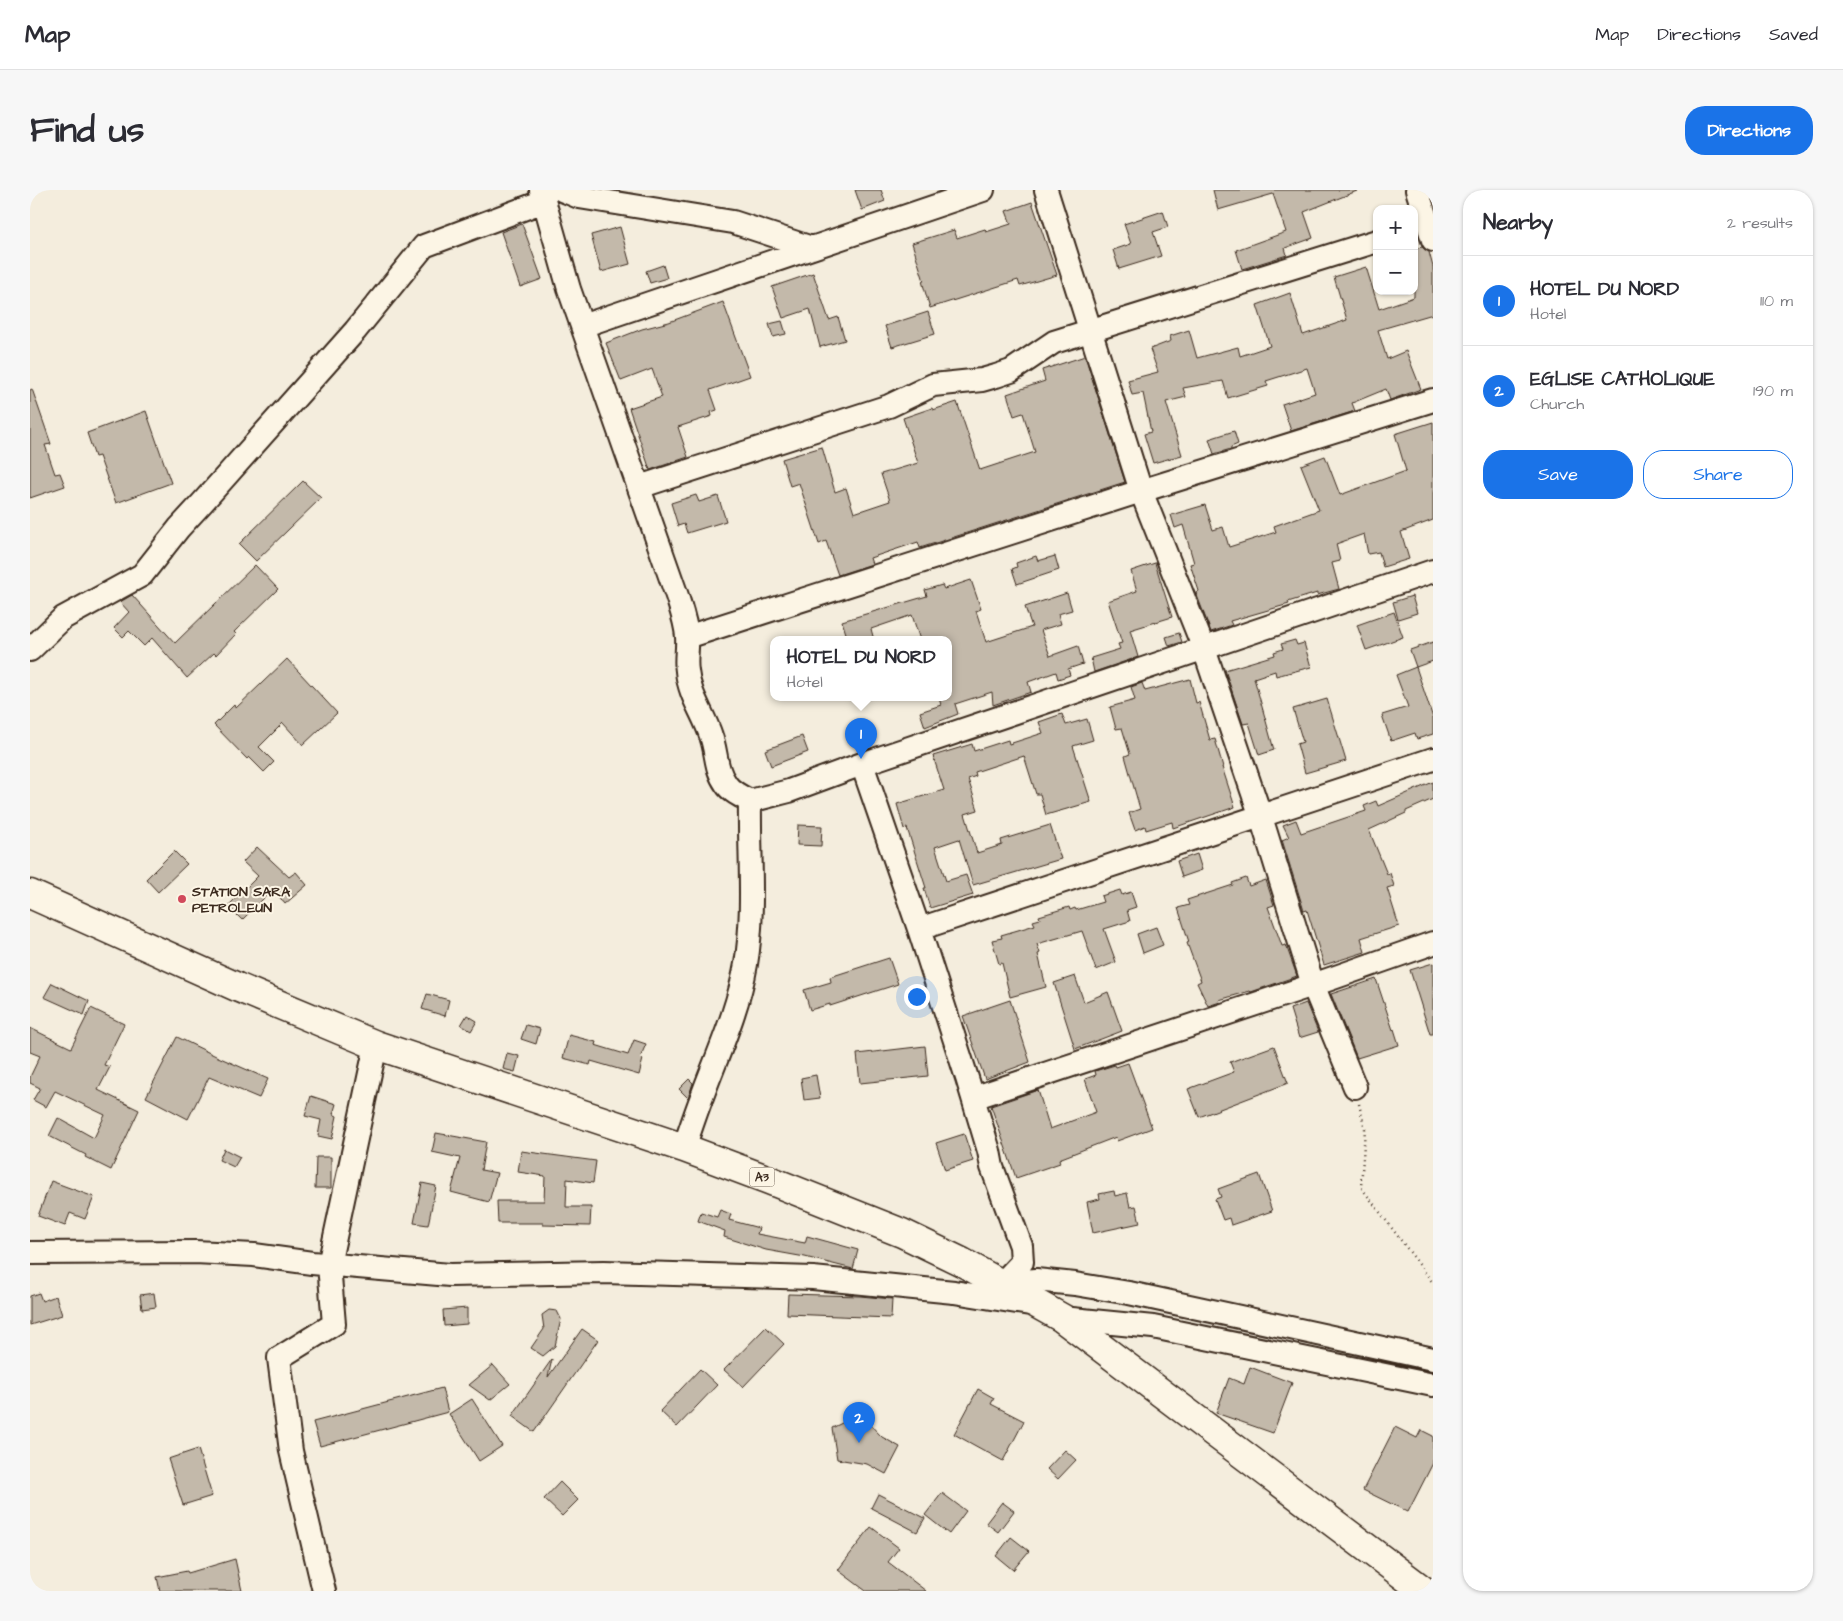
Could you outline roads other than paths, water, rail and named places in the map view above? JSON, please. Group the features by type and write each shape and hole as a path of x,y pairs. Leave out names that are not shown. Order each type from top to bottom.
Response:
{"highway":[{"name":"A3","path":"30,894 237,987 376,1045 684,1148 902,1233 1002,1283 1062,1318 1424,1591"}],"street":[{"path":"582,326 983,190"},
{"path":"1046,190 1141,491 1204,648 1261,817 1313,985 1355,1087"},
{"path":"1416,190 1425,231"},
{"path":"30,650 63,618 142,575 179,528 355,332 424,246 549,194 579,197 733,222 812,248"},
{"path":"549,194 569,289 684,619 687,637 686,672 689,684 704,715 712,738 720,774 727,786 750,801 789,791 862,764 1433,572"},
{"path":"639,487 889,406 933,385 982,380 1011,371 1054,342 1373,242"},
{"path":"687,637 1141,491 1433,400"},
{"path":"919,930 1433,759"},
{"path":"862,764 919,930 973,1098 992,1167 1021,1246 1022,1262 1002,1283"},
{"path":"684,1148 702,1095 726,1035 740,991 746,964 751,920 750,801"},
{"path":"973,1098 1433,943"},
{"path":"324,1591 291,1451 279,1358 334,1324 329,1265 376,1045"},
{"path":"30,1253 195,1252 254,1255 329,1265 450,1275 620,1272 813,1278 954,1292 1038,1305"},
{"path":"1002,1283 1036,1280 1129,1293 1433,1359"},
{"path":"1062,1318 1152,1327 1433,1385"}],"place":[{"name":"HOTEL DU NORD","path":"861,759"},
{"name":"STATION SARA PETROLEUN","path":"182,899"},
{"name":"EGLISE CATHOLIQUE","path":"859,1443"}]}
